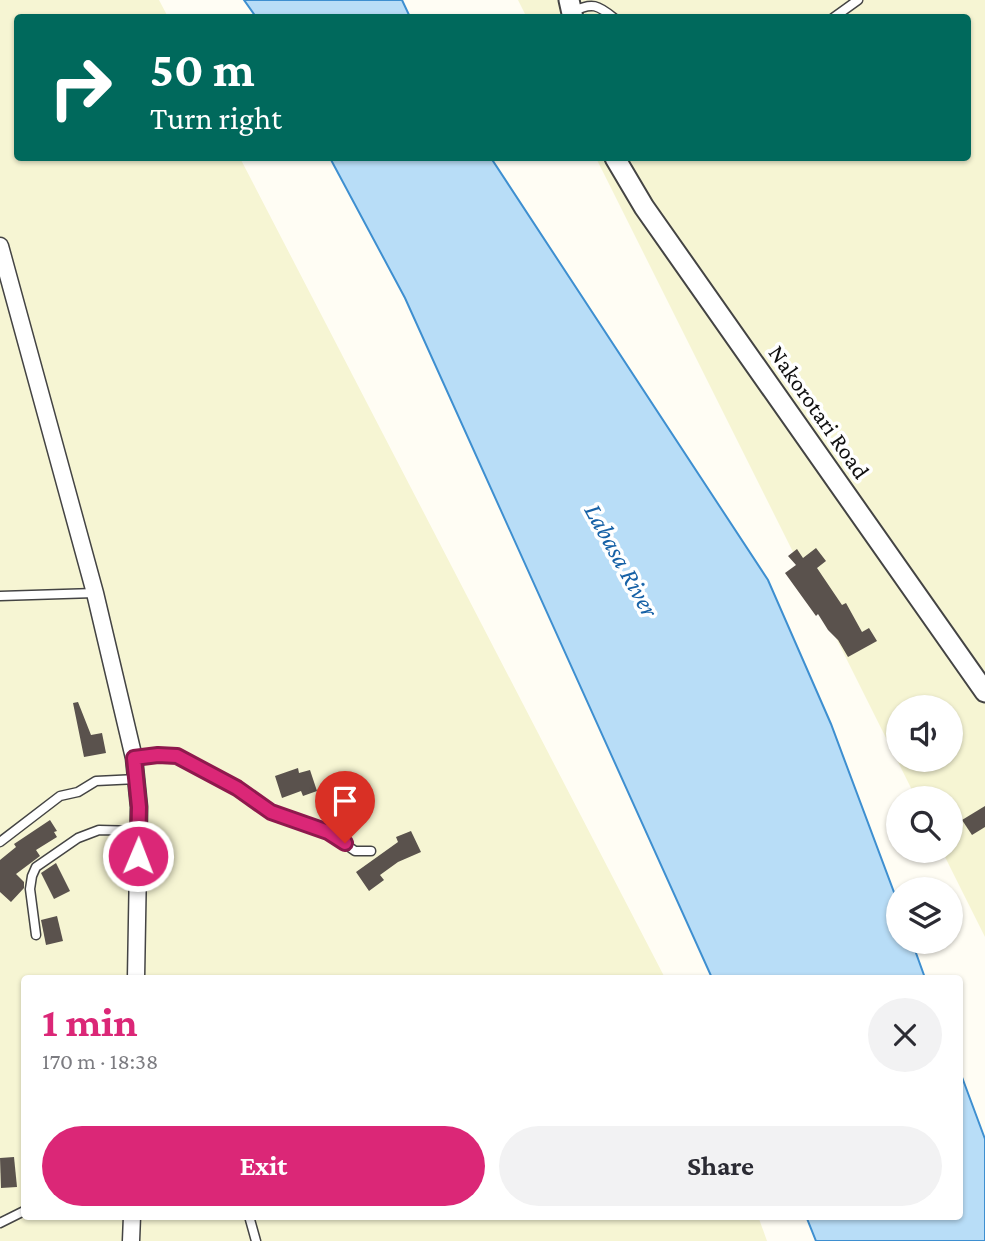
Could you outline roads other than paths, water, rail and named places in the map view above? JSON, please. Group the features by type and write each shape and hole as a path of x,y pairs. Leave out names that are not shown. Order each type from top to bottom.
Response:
{"street":[{"name":"Nakorotari Road","path":"617,161 644,207 985,692"},
{"path":"0,246 95,593 134,758 139,831 136,975"},
{"path":"131,1241 132,1220"}],"lane":[{"path":"839,14 858,0"},
{"path":"574,7 589,4 600,6 609,14"},
{"path":"0,596 95,593"},
{"path":"134,758 177,756 237,788 271,812 328,832 355,851 371,851"},
{"path":"0,842 60,796 78,792 96,781 137,779"},
{"path":"36,935 30,889 36,867 78,838 99,830 139,831"},
{"path":"1,1223 21,1213"},
{"path":"250,1220 256,1241"}],"water":[{"path":"244,0 402,0 409,14 254,14"},
{"name":"Labasa River","path":"332,161 493,161 768,580 831,724 888,877 886,877 886,954 916,954 924,975 711,975 405,298"},
{"path":"963,1080 985,1139 985,1241 816,1241 808,1220 963,1220"}]}
